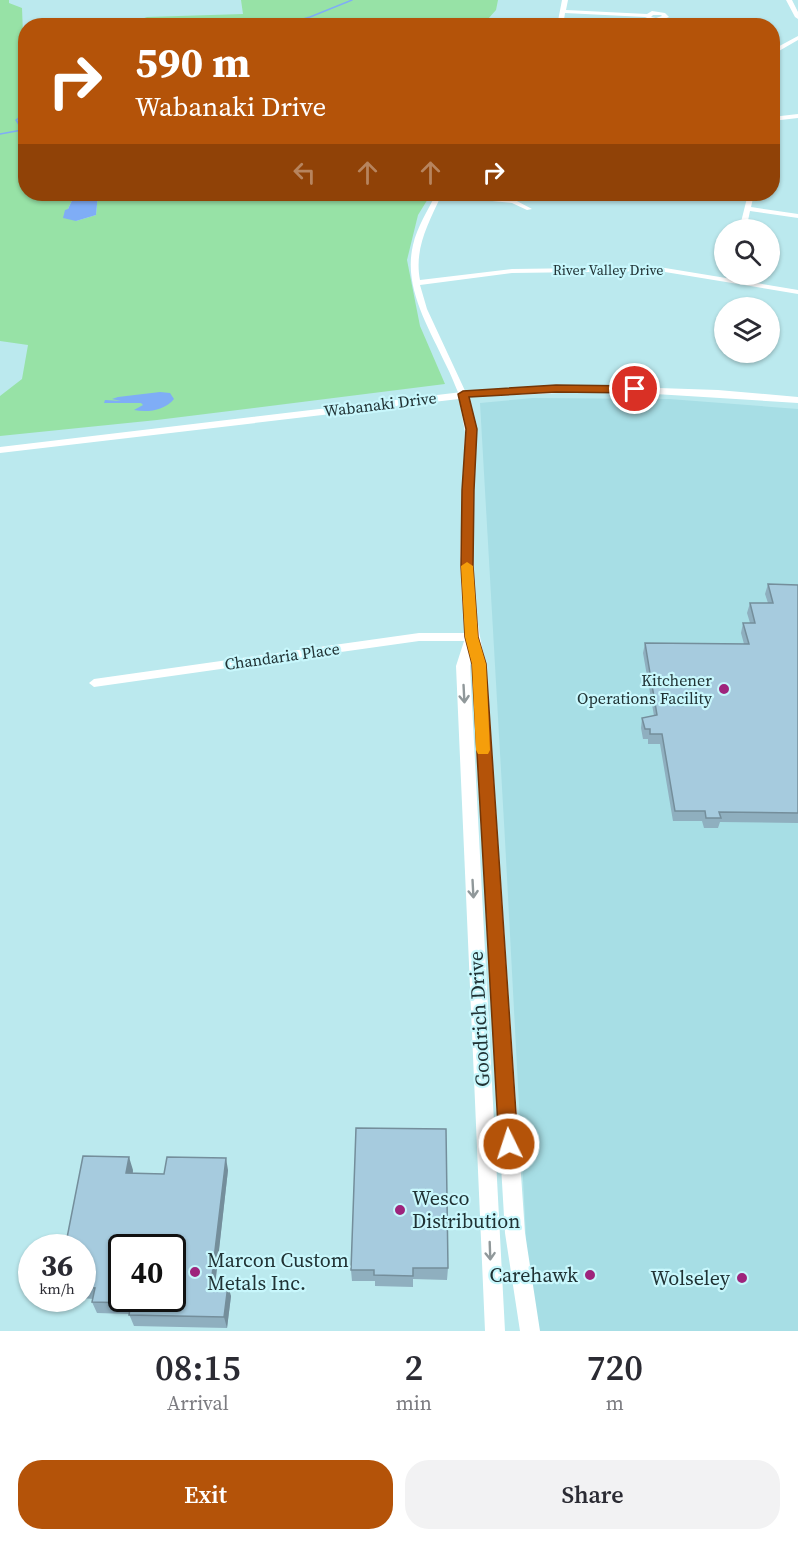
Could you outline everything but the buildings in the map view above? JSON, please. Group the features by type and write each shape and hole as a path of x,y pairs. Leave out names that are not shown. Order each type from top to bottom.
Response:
{"street":[{"path":"562,18 565,0"},
{"path":"789,0 798,16"},
{"path":"563,10 647,16"},
{"path":"780,48 798,38"},
{"path":"780,118 798,116"},
{"path":"436,201 419,237 414,255 417,282 428,316 463,394"},
{"path":"513,201 529,209"},
{"path":"744,219 749,201"},
{"path":"747,208 798,216"},
{"name":"River Valley Drive","path":"417,282 512,271 660,268 714,275"},
{"name":"River Valley Drive","path":"766,285 798,292"},
{"name":"Wabanaki Drive","path":"0,450 463,394 556,389 635,389 798,400"},
{"name":"Goodrich Drive","path":"463,394 472,429 467,566 471,637 479,664 515,1233 530,1331"},
{"name":"Chandaria Place","path":"94,683 419,637 471,637"},
{"name":"Goodrich Drive","path":"471,637 463,666 490,1270 495,1331"}],"shaded area":[{"path":"533,398 669,399 798,409 798,1331 531,1331 480,403"}],"green space":[{"path":"0,0 9,0 9,3 22,8 22,18 18,18 18,201 72,201 68,209 76,221 96,215 97,201 427,201 418,215 407,260 420,326 445,384 157,420 0,436 0,396 22,379 28,345 0,341"},
{"path":"241,0 498,0 496,10 489,18 144,18 243,14"}],"water":[{"path":"72,201 97,201 96,215 76,221 63,218 65,210 68,209"},
{"path":"170,393 174,399 166,406 156,410 134,410 143,405 141,403 104,403 105,400 121,401 112,399 118,397"}],"waterway":[{"path":"307,18 352,0"},
{"path":"18,119 16,120 18,123"},
{"path":"0,134 18,131"}],"slow traffic":[{"path":"467,566 471,637 479,664 483,750"}],"place":[{"name":"Kitchener Operations Facility","path":"724,689"},
{"name":"Wesco Distribution","path":"400,1210"},
{"name":"Marcon Custom Metals Inc.","path":"195,1272"},
{"name":"Carehawk","path":"590,1275"},
{"name":"Wolseley","path":"742,1278"}],"route":[{"path":"509,1144 479,664 471,637 467,566 472,429 463,394 556,389 635,389"}]}
